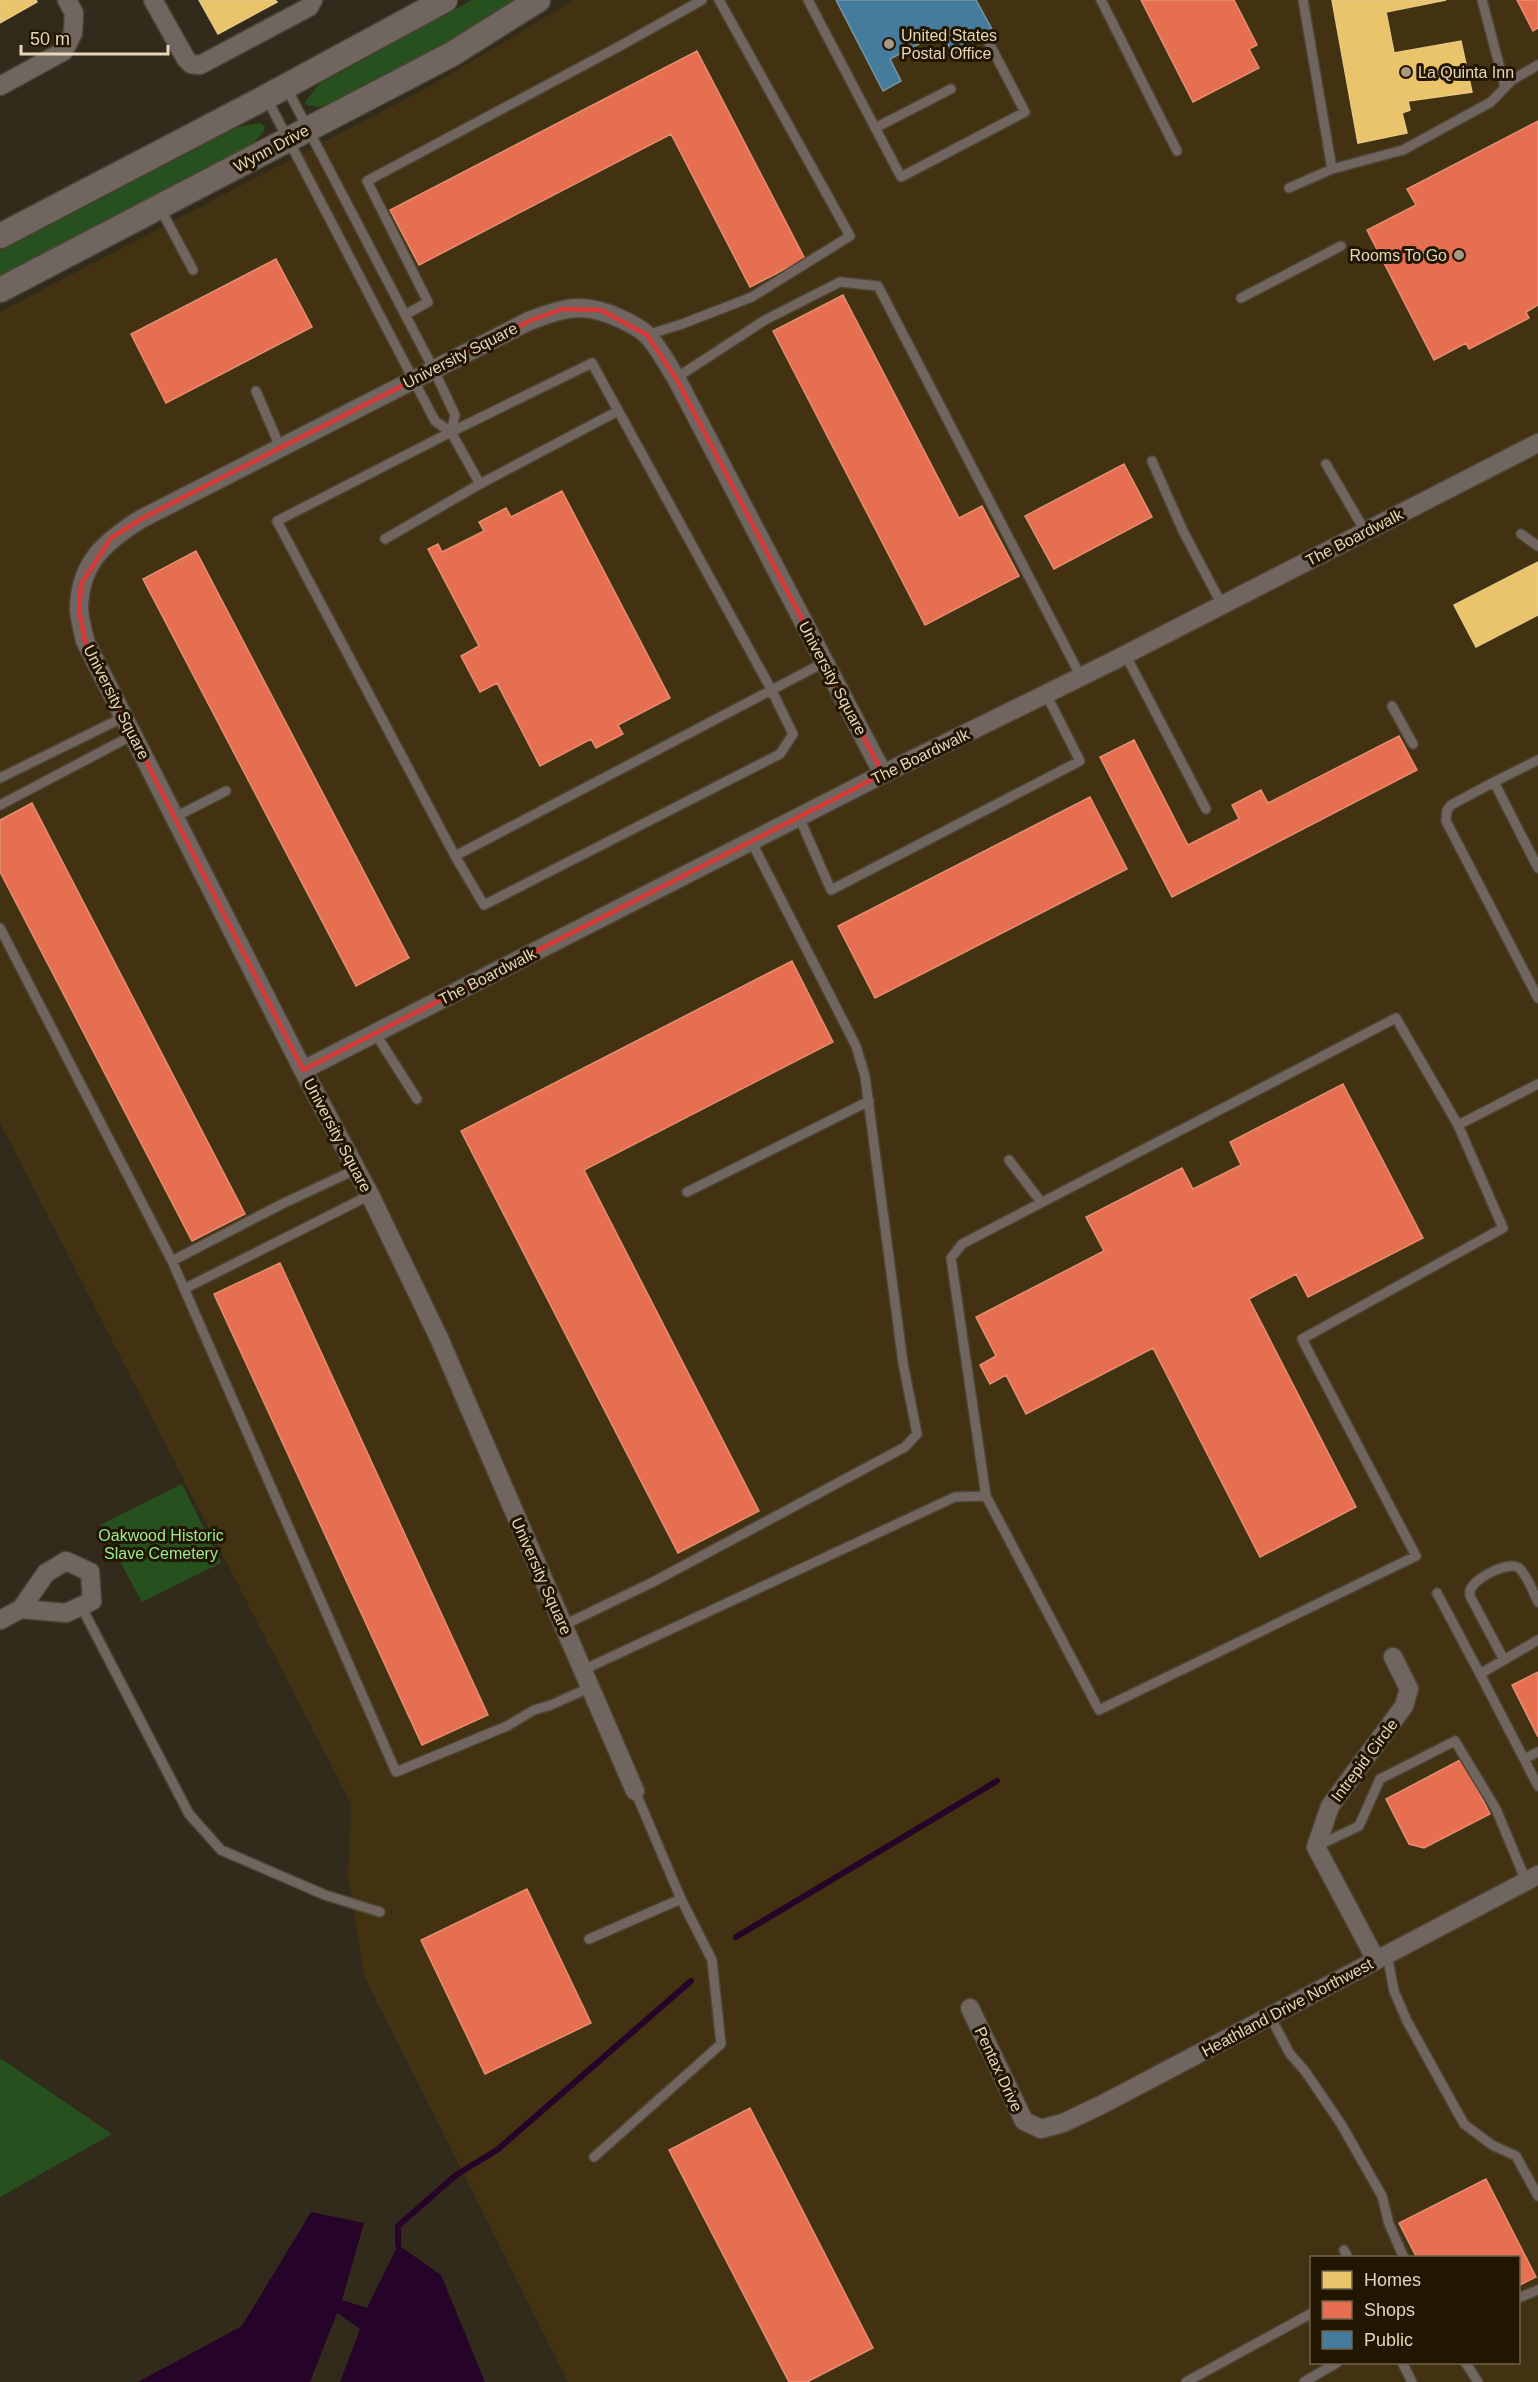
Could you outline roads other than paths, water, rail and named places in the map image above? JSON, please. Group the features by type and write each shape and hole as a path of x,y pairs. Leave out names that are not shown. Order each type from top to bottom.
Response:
{"street":[{"path":"0,86 64,51 73,33 74,13 67,0"},
{"path":"153,0 186,59 191,64 200,65 309,7 313,0"},
{"path":"0,236 276,92 445,0"},
{"name":"Wynn Drive","path":"0,290 452,54 538,0"},
{"name":"University Square","path":"635,1791 439,1338 357,1169 303,1070 85,641 79,610 81,584 95,556 111,538 141,519 529,321 562,309 580,307 601,310 647,335 676,378 883,774"},
{"name":"The Boardwalk","path":"303,1070 1538,443"},
{"path":"0,1620 21,1609 46,1573 66,1561 90,1572 92,1601 66,1613 21,1609"},
{"name":"Intrepid Circle","path":"1316,1847 1330,1806 1404,1707 1408,1689 1393,1657"},
{"path":"1316,1847 1381,1957"},
{"name":"Heathland Drive Northwest","path":"1032,2125 1041,2129 1063,2123 1532,1878"},
{"name":"Pentax Drive","path":"970,2008 1024,2121 1032,2125"}],"lane":[{"path":"405,315 428,302 367,182 702,0"},
{"path":"647,335 752,297 850,236 719,0"},
{"path":"808,0 901,177 1025,112 988,41"},
{"path":"1101,0 1177,151"},
{"path":"1302,0 1332,169"},
{"path":"1482,0 1505,87"},
{"path":"1289,188 1332,169 1403,150 1491,102 1512,80 1538,65"},
{"path":"876,128 951,89"},
{"path":"276,92 435,422 451,432 480,484"},
{"path":"276,92 298,134 405,315 433,368 455,415 451,432"},
{"path":"159,206 193,270"},
{"path":"1241,298 1341,246"},
{"path":"676,378 765,320 840,282 878,286 1081,677"},
{"path":"592,363 771,689 793,734 780,754 484,905 455,856 277,521 451,432 592,363"},
{"path":"256,391 280,447"},
{"path":"385,539 480,484 618,411"},
{"path":"1152,461 1183,531 1222,605"},
{"path":"1326,464 1365,531"},
{"path":"1521,534 1538,546"},
{"path":"1125,654 1206,809"},
{"path":"455,856 825,662"},
{"path":"799,817 831,890 1080,761 1046,694"},
{"path":"1392,706 1413,744"},
{"path":"0,778 124,717"},
{"path":"0,805 133,735"},
{"path":"1538,760 1451,805 1447,810 1446,821 1538,998"},
{"path":"1494,782 1538,868"},
{"path":"175,817 226,791"},
{"path":"564,1625 653,1582 905,1447 917,1434 903,1363 865,1076 856,1046 751,841"},
{"path":"0,928 172,1261 396,1772 507,1726 534,1710 551,1705 587,1679 955,1497 986,1497"},
{"path":"1396,1018 1458,1125 1503,1228 1302,1339 1416,1556 1099,1710 986,1497 951,1258 962,1244 1396,1018"},
{"path":"375,1033 417,1099"},
{"path":"1458,1125 1538,1084"},
{"path":"687,1192 869,1101"},
{"path":"1009,1160 1041,1202"},
{"path":"172,1261 284,1203 357,1169"},
{"path":"183,1289 370,1195"},
{"path":"1504,1660 1470,1596 1470,1589 1473,1584 1506,1565 1514,1564 1521,1569 1538,1602"},
{"path":"1437,1593 1538,1786"},
{"path":"81,1606 189,1814 221,1850 325,1895 380,1911"},
{"path":"1480,1674 1538,1640"},
{"path":"1316,1847 1359,1826 1380,1779 1455,1741 1496,1809 1532,1878"},
{"path":"1524,1759 1538,1752"},
{"path":"594,2157 722,2044 712,1960 681,1899 635,1791"},
{"path":"589,1939 681,1899"},
{"path":"1381,1957 1407,2021 1464,2124 1492,2145 1516,2156 1538,2196"},
{"path":"1270,2016 1290,2054 1305,2071 1341,2124 1382,2196 1389,2224 1403,2256"},
{"path":"1520,2297 1538,2290"},
{"path":"1186,2382 1310,2314"},
{"path":"1304,2382 1335,2364"},
{"path":"1403,2364 1412,2382"},
{"path":"1466,2364 1478,2382"}],"waterway":[{"path":"736,1937 997,1781"},
{"path":"398,2245 398,2226 456,2175 497,2150 691,1981"}],"place":[{"name":"United States Postal Office","path":"889,44"},
{"name":"La Quinta Inn","path":"1406,72"},
{"name":"Rooms To Go","path":"1459,255"}],"park label":[{"name":"Oakwood Historic Slave Cemetery","path":"161,1544"}]}
